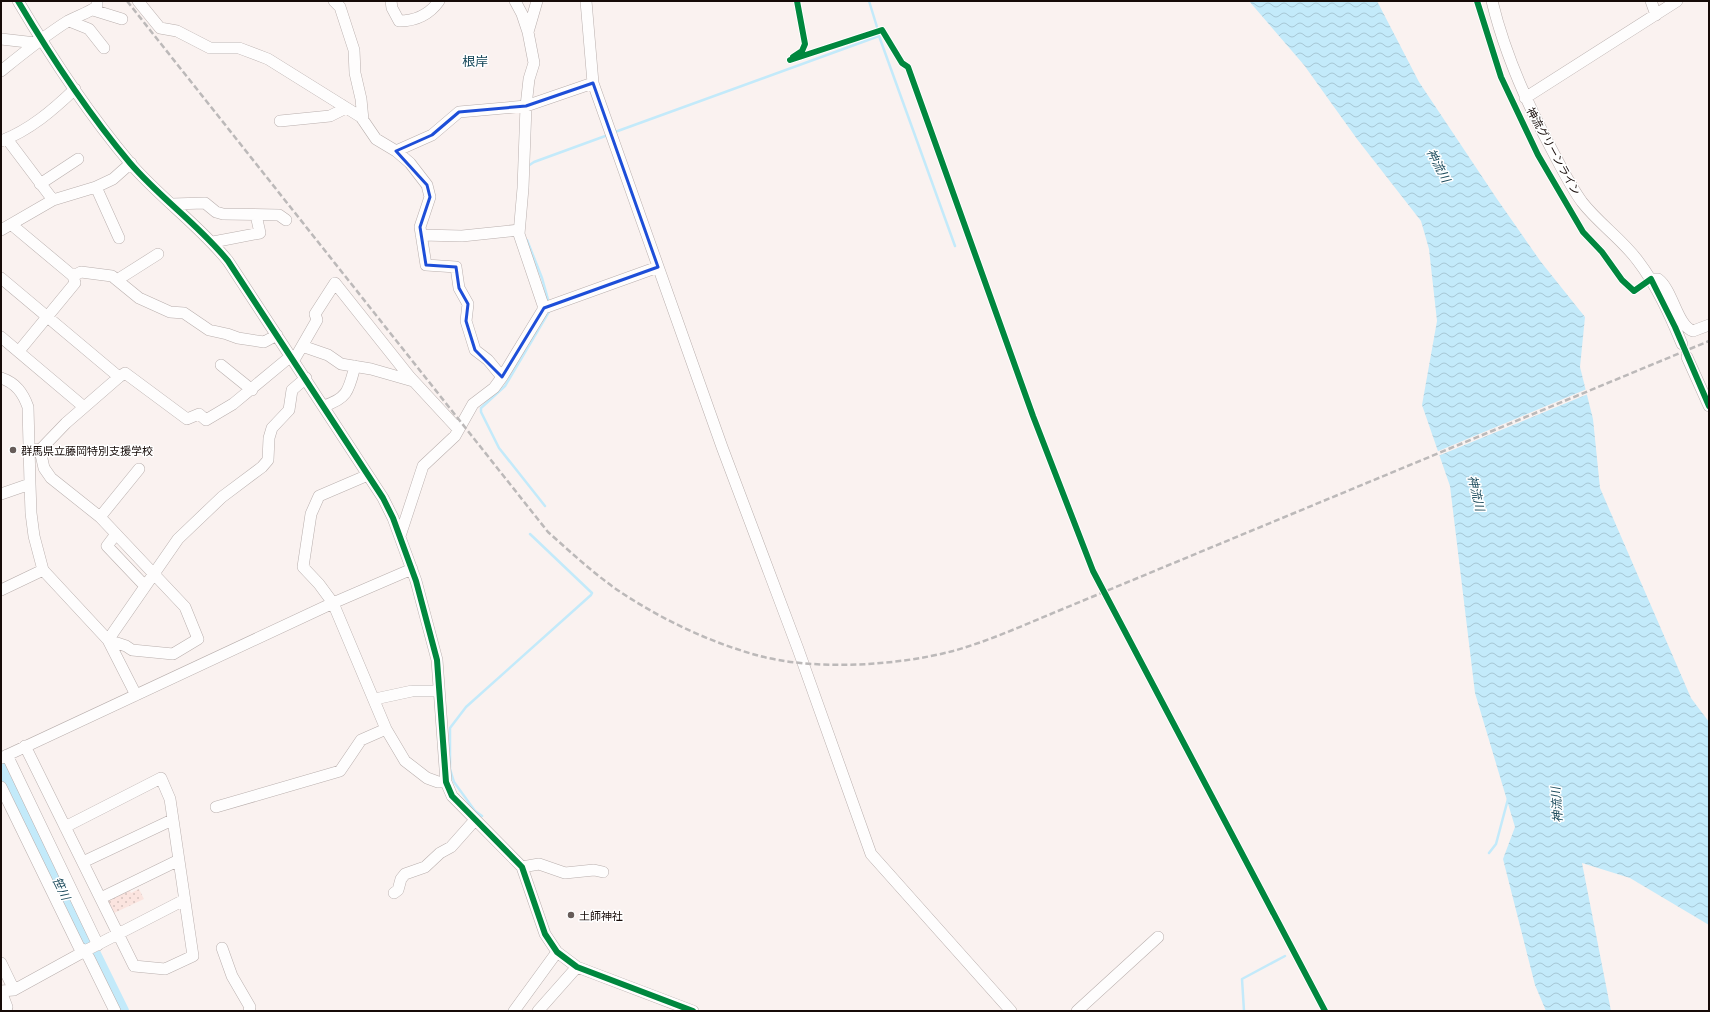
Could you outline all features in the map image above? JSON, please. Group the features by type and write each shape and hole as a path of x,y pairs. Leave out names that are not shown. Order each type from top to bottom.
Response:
{"street":[{"path":"18,1 38,42 130,163 213,242 228,261 293,358 383,498 400,536 412,569 437,660 446,782 452,796 522,866 545,934 557,952 577,967 694,1011"},
{"path":"138,1 160,28 177,31 210,48 239,48 268,59 342,105 363,120 376,139 396,151 410,163 427,185 430,197 420,226 426,266 456,267 459,288 468,304 466,321 475,350 488,360 502,378"},
{"path":"391,1 392,8 399,21 411,21 428,14 439,1"},
{"path":"515,1 522,14 528,32 534,63 529,78 526,106 523,188 518,230 520,241 544,308"},
{"path":"528,32 537,1"},
{"path":"586,1 593,83 722,447 798,649 871,854 1011,1011"},
{"name":"神流グリーンライン","path":"1492,1 1505,46 1525,98 1572,187 1582,202 1638,260 1651,280 1682,344"},
{"path":"1651,1 1656,15"},
{"path":"1525,98 1677,1"},
{"path":"338,2 354,50 355,73 361,99 363,120"},
{"path":"1,71 38,42 95,5 122,19"},
{"path":"69,21 89,29 104,48"},
{"path":"1,39 38,42"},
{"path":"396,151 432,135 459,112 526,106 593,83"},
{"path":"53,200 4,140 40,120 75,89"},
{"path":"280,121 330,116 342,110 342,105"},
{"path":"40,184 78,159"},
{"path":"1,230 53,200 96,187 113,180 130,163"},
{"path":"96,187 120,238"},
{"path":"172,204 205,203 216,212 223,214 279,215 286,220"},
{"path":"213,242 260,233 256,215"},
{"path":"12,225 73,276 75,283 19,352"},
{"path":"421,235 462,236 518,230"},
{"path":"117,280 158,254"},
{"path":"400,536 423,466 455,436 473,404 494,388 502,378 544,308 658,267"},
{"path":"73,276 81,272 112,276 139,298 170,312 184,313 209,330 238,338 264,342 277,335"},
{"path":"1,278 119,377"},
{"path":"1651,280 1658,278 1665,286 1682,321 1690,330 1693,332 1709,325"},
{"path":"136,694 108,640 43,570 34,536 31,513 30,484 35,450 119,377 125,374 187,419 199,414 206,420 233,404 293,358 302,346 317,320 315,314 335,283 413,381 458,429"},
{"path":"1,336 84,407"},
{"path":"302,346 328,355 341,364 371,369 413,381"},
{"path":"1687,357 1709,406"},
{"path":"221,365 252,390"},
{"path":"323,406 336,402 348,390 355,366"},
{"path":"1,378 14,384 24,396 28,407 35,450 51,478 100,517 185,607 198,639 173,654 132,650 126,646 108,640"},
{"path":"108,640 178,539 222,497 262,467 268,460 269,438 272,428 289,410 292,390 306,378"},
{"path":"100,517 139,469"},
{"path":"368,475 319,496 311,514 303,567 319,584 333,603 375,699 386,729 405,761 427,778 438,782 446,782"},
{"path":"1,494 30,484"},
{"path":"116,534 107,546 145,586"},
{"path":"115,1011 92,948 4,757 118,702 333,603 412,569"},
{"path":"1,590 43,570"},
{"path":"375,699 412,691 439,691"},
{"path":"216,807 340,771 361,740 386,729"},
{"path":"25,746 82,862 101,898 134,966 165,969 193,956 170,799 161,778 65,827"},
{"path":"1,787 79,947 92,948"},
{"path":"82,862 172,820"},
{"path":"394,893 398,890 401,879 405,874 425,867 440,853 451,847 475,820"},
{"path":"101,898 179,860"},
{"path":"522,866 539,864 565,873 594,870 603,872"},
{"path":"1,1011 7,1007 1,991 14,990 184,900"},
{"path":"1077,1011 1158,937"},
{"path":"222,948 232,976 250,1007 249,1011"},
{"path":"514,1011 557,952"},
{"path":"1,963 14,990"},
{"path":"538,1011 577,967"}],"highlighted area":[{"path":"593,83 658,267 544,308 502,377 475,350 466,321 468,304 459,288 456,267 426,265 420,227 430,197 427,185 396,151 432,135 459,112 526,106"}],"shaded area":[{"path":"128,888 131,893 139,889 144,899 112,914 107,903 110,897"}],"water":[{"name":"神流川","path":"1249,1 1377,1 1419,82 1541,262 1585,317 1580,367 1593,419 1600,488 1691,698 1709,722 1709,925 1630,878 1582,863 1611,1011 1546,1011 1535,985 1503,859 1515,827 1475,693 1450,486 1422,405 1437,321 1429,249 1421,221 1357,139 1304,65"}],"pier":[{"path":"1587,389 1588,394 1438,456 1436,452"}],"waterway":[{"path":"869,1 877,27"},
{"path":"615,132 879,36 955,246"},
{"path":"528,166 534,162 608,135"},
{"path":"527,240 542,278 549,303"},
{"path":"545,506 499,448 481,412 481,408 505,386 550,310"},
{"path":"482,816 475,811 454,782 450,769 450,728 466,707 592,593 530,534"},
{"name":"笹川","path":"1,765 122,1011"},
{"path":"1489,853 1496,844 1508,799"},
{"path":"1244,1011 1242,979 1285,956"}],"railway":[{"path":"127,1 548,532 605,581 656,614 688,630 722,644 756,655 778,660 828,665 881,663 931,656 953,651 980,642 1709,341"}],"cycle path":[{"path":"18,1 71,84 114,144 142,176 205,235 228,261 383,498 393,518 416,581 437,660 446,782 452,796 522,867 545,934 557,952 577,967 693,1011"},
{"path":"793,57 802,51 805,44 797,1"},
{"path":"1477,1 1501,77 1538,155 1583,232 1602,252 1622,280 1634,291 1651,279 1675,327 1709,406"},
{"path":"790,60 882,30 902,63 908,67 1033,416 1093,571 1325,1011"}],"place":[{"name":"群馬県立藤岡特別支援学校","path":"13,450"},
{"name":"土師神社","path":"571,915"}],"district":[{"name":"根岸","path":"475,61"}]}
